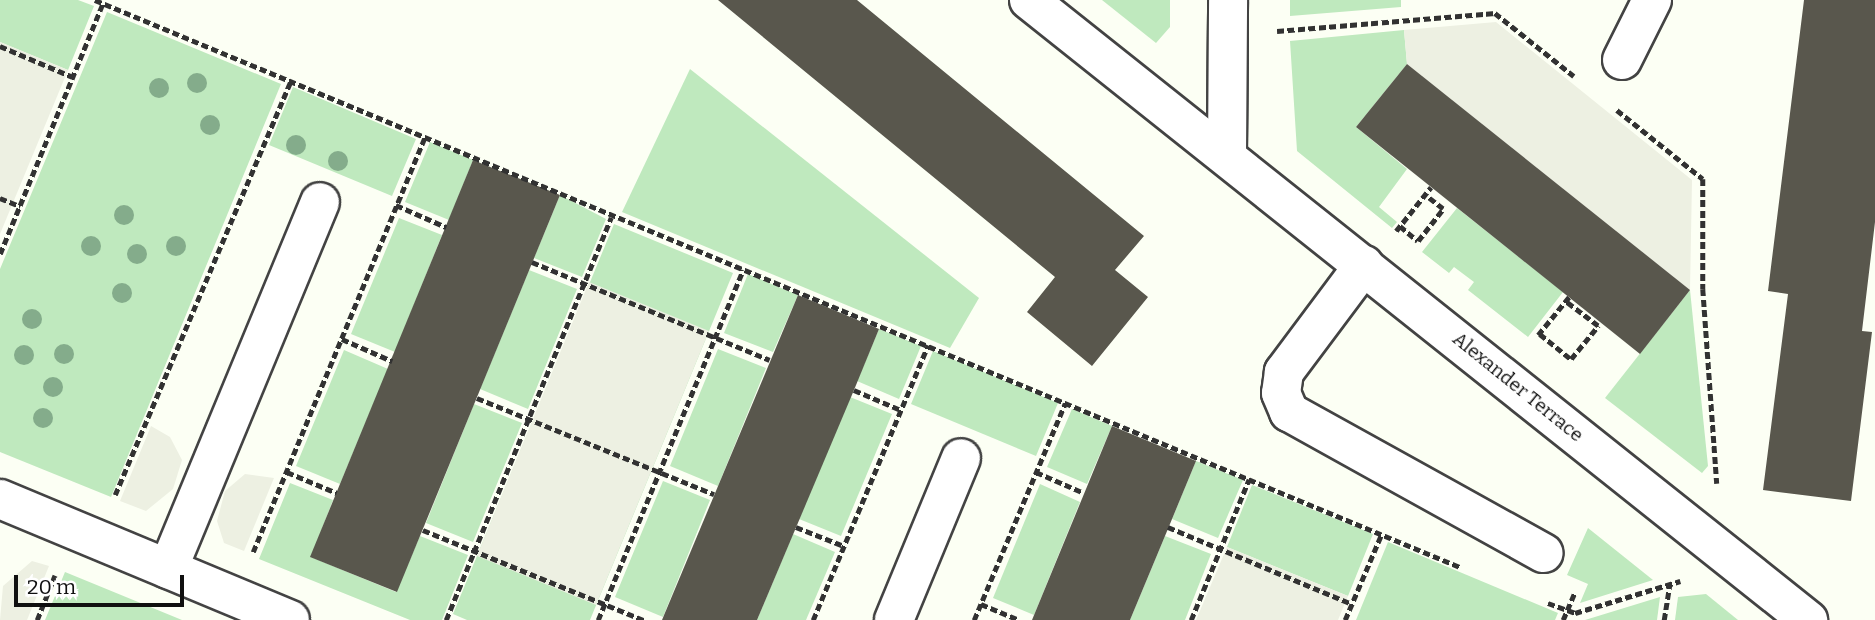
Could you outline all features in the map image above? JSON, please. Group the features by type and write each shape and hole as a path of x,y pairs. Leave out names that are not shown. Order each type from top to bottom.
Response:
{"street":[{"name":"Alexander Terrace","path":"1029,0 1808,620"},
{"path":"1622,60 1653,0"},
{"path":"1227,18 1227,155"},
{"path":"168,569 320,202"},
{"path":"1364,265 1284,372 1281,393 1289,412 1542,553"},
{"path":"894,620 961,458"},
{"path":"2,505 96,539 290,620"}],"path":[{"path":"95,0 425,136 611,217 928,345 1467,570"},
{"path":"0,254 103,4"},
{"path":"1227,18 1495,13 1578,79"},
{"path":"0,46 73,77"},
{"path":"96,539 290,80"},
{"path":"1542,600 1567,611 1670,584 1729,556 1703,289 1703,179 1609,104"},
{"path":"235,597 425,136"},
{"path":"1413,210 1431,187"},
{"path":"1400,226 1418,241 1443,209 1425,195"},
{"path":"0,198 19,206"},
{"path":"396,205 446,227"},
{"path":"446,620 611,217"},
{"path":"532,262 770,360"},
{"path":"598,620 743,270"},
{"path":"1540,334 1571,359 1598,326 1567,299 1560,309"},
{"path":"341,339 392,361"},
{"path":"813,620 928,345"},
{"path":"854,390 901,410"},
{"path":"477,398 714,494"},
{"path":"974,620 1065,403"},
{"path":"287,472 337,493"},
{"path":"1036,472 1084,493"},
{"path":"1191,620 1249,480"},
{"path":"796,527 844,546"},
{"path":"1168,527 1352,604"},
{"path":"423,530 644,620"},
{"path":"1345,620 1381,535"},
{"path":"1664,620 1670,584"},
{"path":"1563,620 1575,593"},
{"path":"981,604 1019,620"}],"green space":[{"path":"0,0 78,0 94,6 68,70 0,42"},
{"path":"1102,0 1170,0 1170,27 1156,43"},
{"path":"1290,0 1401,0 1401,7 1290,16"},
{"path":"107,12 281,84 111,497 0,452 0,269"},
{"path":"1404,30 1407,64 1356,127 1407,169 1379,207 1397,222 1392,228 1297,151 1290,41"},
{"path":"690,69 979,298 950,348 622,212"},
{"path":"293,87 416,139 392,196 269,145"},
{"path":"430,142 473,160 449,220 405,202"},
{"path":"560,195 606,219 582,277 534,258"},
{"path":"1457,208 1563,292 1528,337 1468,290 1474,282 1454,267 1449,273 1422,252"},
{"path":"399,218 442,235 395,352 351,334"},
{"path":"614,224 733,273 590,620 467,620 453,614"},
{"path":"529,270 577,289 528,409 480,389"},
{"path":"748,274 798,295 773,352 724,333"},
{"path":"1690,290 1708,466 1702,473 1605,398"},
{"path":"879,329 921,346 899,399 857,381"},
{"path":"718,349 766,368 718,486 670,466"},
{"path":"344,350 388,369 340,484 296,466"},
{"path":"933,351 1058,403 1036,456 911,404"},
{"path":"850,397 892,414 841,536 799,519"},
{"path":"474,404 522,423 473,542 426,523"},
{"path":"1072,409 1112,426 1087,484 1047,467"},
{"path":"1196,461 1243,480 1218,538 1172,519"},
{"path":"663,481 710,500 663,617 615,597"},
{"path":"290,483 333,500 311,557 396,592 420,536 468,555 442,620 410,620 259,559"},
{"path":"1040,484 1080,502 1034,615 993,598"},
{"path":"1252,485 1373,534 1348,596 1227,547"},
{"path":"1588,528 1653,580 1580,603 1588,584 1567,575"},
{"path":"793,534 835,552 806,620 757,620"},
{"path":"1165,536 1211,554 1185,620 1130,620"},
{"path":"1388,542 1558,613 1555,620 1356,620"},
{"path":"65,572 182,620 45,620"},
{"path":"1706,594 1738,620 1675,620 1678,597"},
{"path":"1660,597 1657,620 1585,620"}],"shaded area":[{"path":"1496,22 1692,180 1690,290 1407,64 1404,30"},
{"path":"0,42 68,70 0,234"},
{"path":"589,282 709,331 596,605 477,556"},
{"path":"151,426 170,437 182,460 173,489 146,511 120,501"},
{"path":"245,474 274,478 244,551 224,543 217,521 225,491"},
{"path":"1227,547 1348,596 1338,620 1196,620"},
{"path":"32,561 49,566 27,620 0,620 3,586"}],"building":[{"path":"718,0 857,0 1144,236 1115,270 1148,297 1092,366 1027,312 1055,277"},
{"path":"1804,0 1875,0 1875,222 1862,331 1872,332 1851,501 1763,490 1788,294 1768,291"},
{"path":"1407,64 1690,290 1640,354 1356,127"},
{"path":"473,160 560,195 397,592 310,557"},
{"path":"798,295 879,329 854,390 757,620 662,620"},
{"path":"1112,426 1196,461 1130,620 1032,620"}]}
